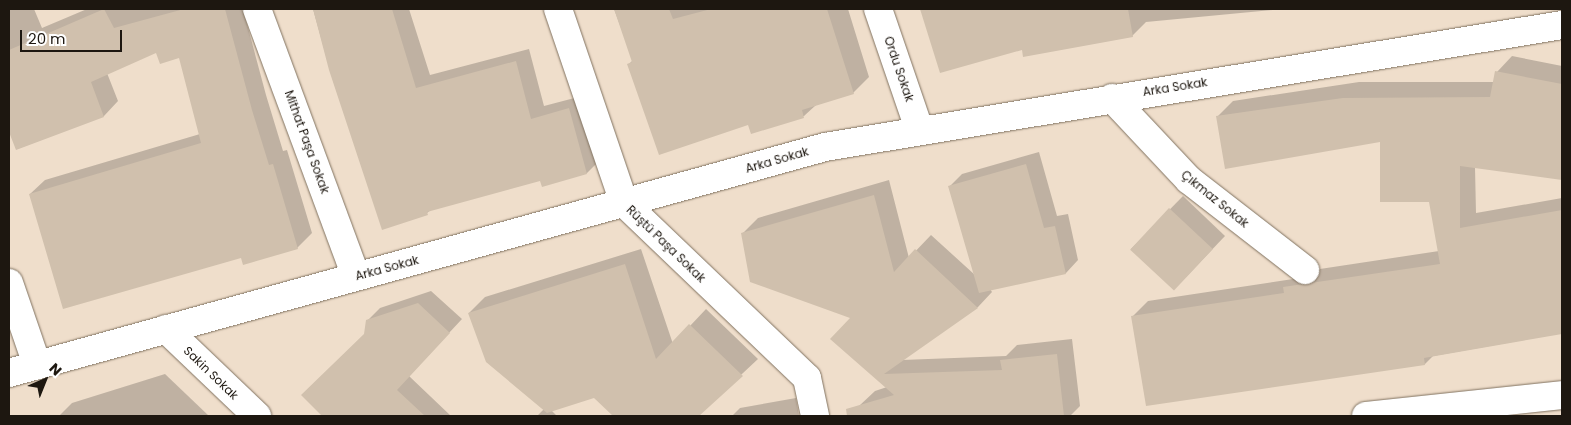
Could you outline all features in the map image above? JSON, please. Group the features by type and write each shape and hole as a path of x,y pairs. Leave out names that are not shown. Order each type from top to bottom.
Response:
{"street":[{"name":"Mithat Paşa Sokak","path":"257,9 356,276"},
{"name":"Rüştü Paşa Sokak","path":"558,9 624,203 806,378 815,416"},
{"name":"Ordu Sokak","path":"878,9 919,129"},
{"name":"Arka Sokak","path":"9,373 825,147 919,129 1562,25"},
{"name":"Çıkmaz Sokak","path":"1112,98 1189,180 1306,270"},
{"path":"9,283 38,365"},
{"name":"Sakin Sokak","path":"166,329 257,416"},
{"path":"1366,416 1562,395"}],"building":[{"path":"104,9 114,28 184,9 225,9 252,110 269,165 273,164 298,249 243,265 241,258 63,309 29,194 201,143 179,58 160,64 156,53 91,82 104,117 16,150 9,132 9,50"},
{"path":"313,9 392,9 416,88 516,61 531,119 569,108 587,174 542,187 540,181 427,212 428,215 382,230 329,70"},
{"path":"614,9 669,9 673,19 711,9 827,9 854,94 802,110 804,118 751,134 748,125 659,155 627,64 632,62"},
{"path":"920,9 1128,9 1133,37 1023,57 1022,50 940,73"},
{"path":"1495,71 1562,84 1562,180 1460,166 1460,228 1562,210 1562,334 1424,358 1425,365 1146,406 1131,316 1284,293 1283,287 1440,264 1429,202 1380,202 1380,142 1225,169 1216,116 1343,98 1490,97"},
{"path":"1026,164 1044,228 1055,226 1066,274 979,293 948,186"},
{"path":"874,195 894,272 915,249 978,308 884,374 1002,370 1000,360 1057,354 1064,416 847,416 846,409 894,395 830,339 850,318 750,282 741,233"},
{"path":"1169,208 1213,249 1174,291 1130,250"},
{"path":"625,264 656,359 689,324 743,376 699,416 613,416 594,398 547,413 486,362 468,313"},
{"path":"418,303 450,333 397,390 425,416 322,416 301,395 364,334 366,320"}]}
